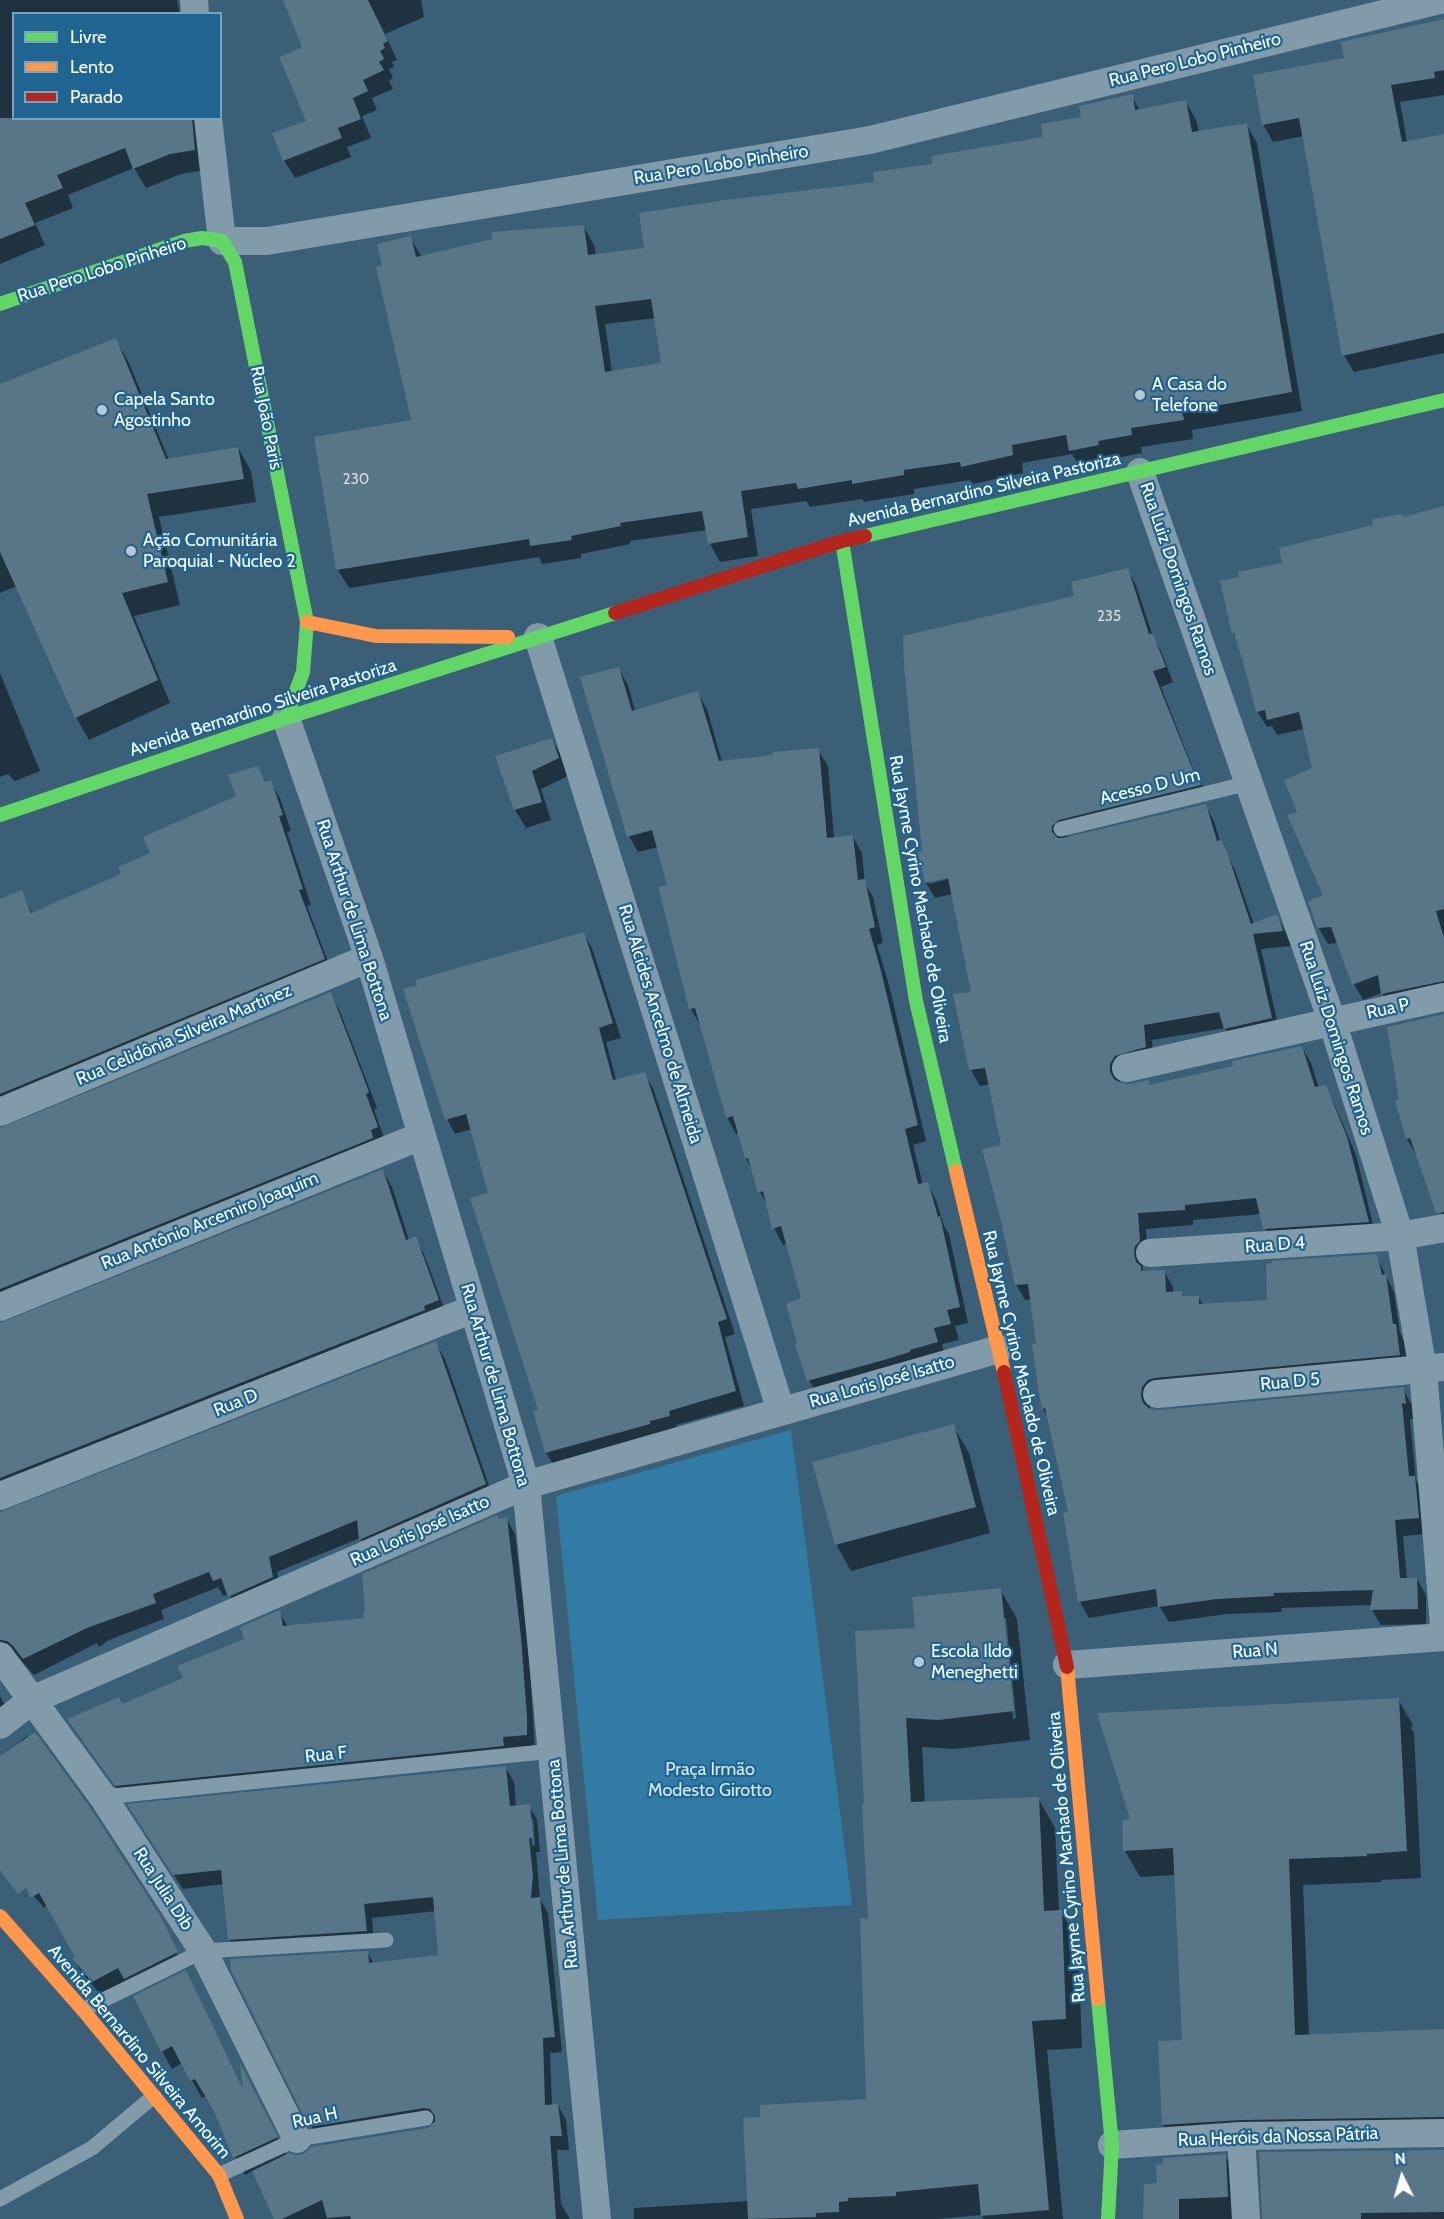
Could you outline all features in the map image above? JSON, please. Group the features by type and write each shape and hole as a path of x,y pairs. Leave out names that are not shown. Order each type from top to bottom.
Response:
{"main road":[{"name":"Rua Pero Lobo Pinheiro","path":"0,304 184,242 202,238 222,241"},
{"name":"Rua João Paris","path":"222,241 235,262 308,622 303,672 286,718"},
{"name":"Avenida Bernardino Silveira Pastoriza","path":"0,815 286,718 842,541 1444,400"},
{"name":"Rua Jayme Cyrino Machado de Oliveira","path":"842,541 916,1001 999,1349 1067,1665 1112,2145 1108,2219"},
{"name":"Avenida Bernardino Silveira Pastoriza","path":"308,622 376,636 538,637"},
{"name":"Avenida Bernardino Silveira Amorim","path":"0,1916 83,2010 219,2175 237,2219"}],"street":[{"name":"Rua Pero Lobo Pinheiro","path":"222,241 267,241 870,140 1440,0"},
{"name":"Rua João Paris","path":"208,120 222,241"},
{"name":"Rua Luiz Domingos Ramos","path":"1140,472 1332,1021 1400,1236 1434,1368 1444,1625"},
{"name":"Rua Alcides Ancelmo de Almeida","path":"538,637 781,1411"},
{"name":"Rua Arthur de Lima Bottona","path":"286,718 369,958 526,1485 597,2219"},
{"name":"Rua Celidônia Silveira Martinez","path":"0,1112 369,958"},
{"name":"Rua P","path":"1126,1068 1444,998"},
{"name":"Rua Antônio Arcemiro Joaquim","path":"0,1306 421,1136"},
{"name":"Rua D 4","path":"1150,1253 1400,1236 1444,1228"},
{"name":"Rua D","path":"0,1496 473,1309"},
{"name":"Rua Loris José Isatto","path":"0,1725 32,1700 526,1485 999,1349"},
{"name":"Rua D 5","path":"1157,1394 1434,1368"},
{"name":"Rua N","path":"1067,1665 1444,1637"},
{"name":"Rua Julia Dib","path":"0,1656 104,1797 203,1951 297,2139"},
{"name":"Rua Heróis da Nossa Pátria","path":"1112,2145 1241,2136 1444,2133"},
{"path":"1241,2136 1246,2219"}],"lane":[{"name":"Acesso D Um","path":"1061,829 1249,783"},
{"name":"Rua F","path":"104,1797 552,1751"},
{"path":"83,2010 203,1951 386,1940"},
{"path":"0,2199 92,2148 154,2096"},
{"name":"Rua H","path":"219,2175 297,2139 426,2118"}],"green space":[{"name":"Praça Irmão Modesto Girotto","path":"791,1430 852,1905 598,1920 556,1496"}],"building":[{"path":"283,0 368,0 388,41 383,44 385,48 380,51 384,59 379,62 384,70 363,80 368,91 353,98 361,119 338,128 342,138 283,161 272,133 306,121 279,57 302,47"},
{"path":"1444,19 1444,70 1434,72 1435,78 1391,85 1402,142 1444,134 1444,333 1342,356 1299,118 1262,125 1253,75 1344,58 1341,42"},
{"path":"1133,94 1135,110 1186,100 1192,132 1247,123 1292,392 1182,412 1184,420 1131,428 1132,435 1098,441 1099,445 1069,451 1066,435 1012,445 1013,455 961,467 960,462 904,470 904,475 852,484 852,480 798,489 796,483 741,491 748,537 708,544 702,511 620,523 621,526 571,536 572,540 530,546 529,539 336,570 314,437 411,420 376,267 382,265 377,244 411,236 416,257 492,239 492,232 584,225 588,255 644,248 639,213 874,182 873,172 932,164 931,156 1043,137 1041,124 1081,117 1079,106","holes":["651,299 661,363 605,372 595,306"]},
{"path":"0,118 12,118 12,120 192,120 195,150 170,154 133,169 125,148 57,175 63,188 25,203 35,225 0,239"},
{"path":"116,338 166,459 238,447 244,479 147,494 168,582 122,593 158,680 75,718 0,552 0,384"},
{"path":"1444,506 1444,909 1436,911 1444,938 1444,981 1381,994 1378,975 1352,985 1331,927 1317,928 1308,901 1323,895 1287,815 1297,812 1284,780 1312,768 1299,712 1267,720 1265,710 1256,712 1243,662 1234,633 1232,634 1220,581 1239,577 1238,572 1282,563 1279,548 1373,525 1372,519 1403,514 1403,517"},
{"path":"1128,568 1149,634 1153,634 1166,667 1153,671 1201,785 1059,820 1052,826 1052,832 1058,838 1063,838 1206,804 1217,841 1221,840 1227,852 1251,924 1277,914 1283,931 1253,934 1272,1018 1224,1029 1219,1012 1144,1025 1146,1047 1115,1056 1110,1064 1110,1072 1114,1079 1121,1083 1130,1084 1149,1080 1149,1085 1233,1066 1232,1061 1302,1046 1315,1087 1326,1085 1347,1137 1369,1222 1263,1229 1256,1198 1185,1205 1185,1210 1138,1213 1140,1241 1135,1246 1136,1262 1141,1266 1141,1271 1165,1270 1166,1292 1182,1291 1183,1296 1199,1296 1199,1304 1267,1300 1266,1264 1272,1263 1271,1261 1377,1254 1382,1275 1386,1274 1400,1355 1155,1378 1148,1380 1142,1387 1141,1396 1143,1403 1150,1409 1159,1410 1404,1387 1406,1404 1402,1403 1409,1476 1415,1476 1419,1518 1395,1520 1400,1578 1417,1578 1418,1609 1370,1610 1373,1590 1273,1593 1274,1596 1217,1599 1158,1607 1156,1589 1078,1602 1063,1513 1068,1512 1045,1408 1042,1409 1038,1387 1032,1344 1036,1344 1028,1284 1015,1285 982,1149 1001,1145 985,1068 969,1070 953,994 971,992 948,878 925,883 918,852 922,851 903,636 1074,596 1071,582"},
{"path":"619,667 632,711 698,691 719,761 773,755 773,752 819,748 827,838 853,835 858,880 865,879 875,927 869,929 918,1125 905,1129 918,1184 928,1182 938,1217 940,1216 960,1307 947,1310 951,1324 934,1328 938,1342 884,1360 807,1381 795,1344 797,1343 786,1304 801,1298 781,1226 772,1229 763,1191 758,1193 748,1158 745,1159 733,1116 726,1118 695,1008 689,1009 658,887 667,885 652,830 627,837 580,677"},
{"path":"552,738 559,758 532,771 542,802 514,810 495,756"},
{"path":"258,766 265,782 271,780 283,815 279,816 303,889 299,890 325,959 0,1094 0,899 22,890 31,913 121,874 118,867 150,853 143,837 236,796 228,775"},
{"path":"584,932 613,1023 599,1028 613,1080 645,1072 727,1319 718,1322 736,1391 669,1411 670,1416 650,1421 650,1424 545,1453 533,1411 538,1410 470,1198 488,1193 466,1114 445,1120 403,989 417,985 415,980"},
{"path":"331,992 369,1092 366,1094 378,1127 371,1130 373,1138 0,1289 0,1128"},
{"path":"1444,1014 1444,1212 1436,1213 1410,1138 1406,1139 1395,1100 1399,1100 1387,1027"},
{"path":"383,1169 406,1240 416,1236 439,1300 424,1306 425,1310 0,1478 0,1323"},
{"path":"436,1341 486,1484 359,1540 357,1520 269,1557 273,1577 228,1597 221,1578 213,1581 209,1572 153,1594 156,1603 87,1628 23,1659 7,1641 0,1640 0,1512"},
{"path":"954,1424 976,1507 835,1545 812,1462"},
{"path":"497,1515 499,1519 507,1517 521,1637 527,1717 527,1735 503,1737 504,1746 115,1786 67,1719 119,1697 122,1704 183,1678 177,1666 244,1639 240,1627 280,1610 283,1626 364,1618 362,1574"},
{"path":"1001,1588 1014,1711 938,1720 906,1718 911,1802 1039,1797 1044,1911 1062,1910 1066,2019 1032,2021 1049,2210 981,2216 978,2184 896,2192 896,2196 848,2198 848,2201 839,2202 839,2212 816,2213 816,2217 748,2219 743,2118 760,2117 760,2105 866,2099 860,1918 868,1919 855,1631 915,1628 912,1597"},
{"path":"1399,1698 1407,1851 1367,1854 1367,1856 1289,1859 1295,2035 1444,2029 1444,2117 1241,2120 1162,2125 1158,2041 1182,2040 1173,1848 1123,1851 1122,1820 1130,1819 1097,1713"},
{"path":"35,1732 89,1806 161,1917 178,1952 124,1979 118,1968 92,1982 72,1958 75,1957 39,1893 31,1898 26,1888 18,1894 0,1870 0,1756"},
{"path":"506,1766 510,1806 530,1804 533,1838 529,1838 533,1875 531,1898 540,1897 555,2037 543,2038 545,2105 558,2104 562,2136 550,2136 556,2219 351,2219 350,2216 327,2218 322,2200 282,2219 274,2219 252,2171 289,2153 304,2154 311,2147 428,2128 435,2122 435,2116 430,2109 424,2108 309,2127 231,1970 230,1959 368,1951 369,1963 438,1955 433,1897 364,1904 367,1931 228,1940 221,1870 173,1875 127,1804"},
{"path":"186,1970 243,2089 240,2063 278,2137 233,2158 214,2111 195,2079 190,2081 172,2046 161,2052 133,1996"},
{"path":"1444,2150 1444,2212 1361,2213 1361,2219 1262,2219 1259,2152"},
{"path":"1226,2154 1228,2197 1179,2199 1179,2219 1143,2219 1144,2184 1157,2183 1156,2165 1163,2164 1163,2158"}],"traffic: fast":[{"path":"0,304 184,241 202,238 222,241 235,262 307,622 303,672 286,718"},
{"path":"865,536 1444,400"},
{"path":"842,541 916,1001 956,1171"},
{"path":"0,815 286,718 615,613"},
{"path":"1098,1999 1112,2145 1108,2219"}],"traffic: slow":[{"path":"307,622 376,636 508,637"},
{"path":"956,1171 1004,1372"},
{"path":"1067,1667 1098,1999"},
{"path":"0,1916 83,2010 219,2175 237,2219"}],"traffic: jam":[{"path":"615,613 842,541 865,536"},
{"path":"1004,1372 1067,1667"}],"place":[{"name":"A Casa do Telefone","path":"1140,395"},
{"name":"Capela Santo Agostinho","path":"102,410"},
{"name":"Ação Comunitária Paroquial - Núcleo 2","path":"131,551"},
{"name":"Escola Ildo Meneghetti","path":"919,1662"}]}
